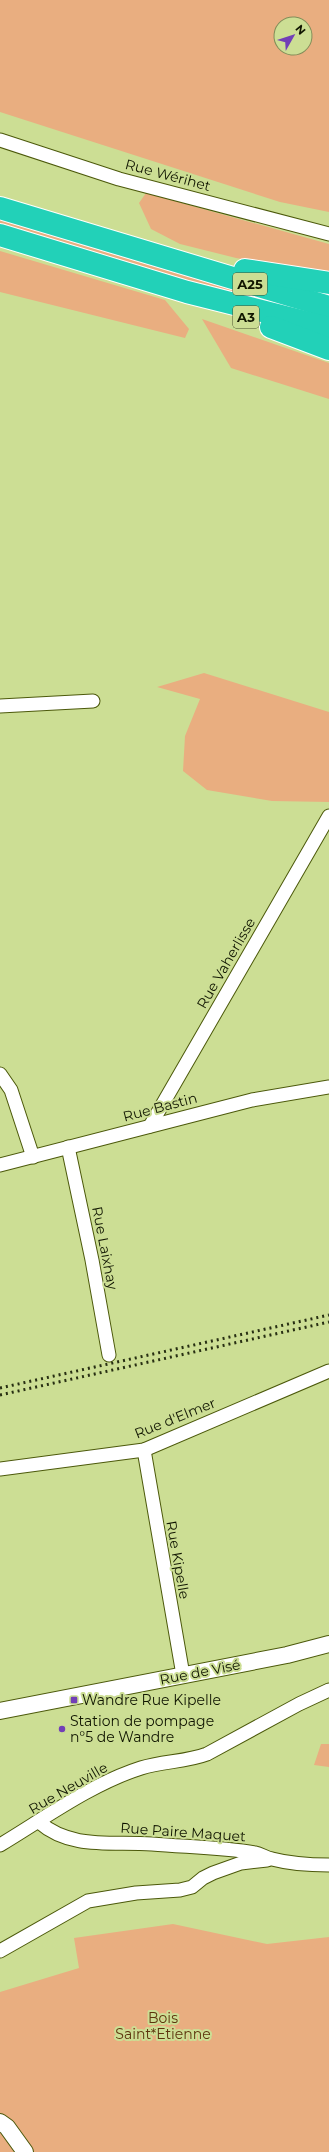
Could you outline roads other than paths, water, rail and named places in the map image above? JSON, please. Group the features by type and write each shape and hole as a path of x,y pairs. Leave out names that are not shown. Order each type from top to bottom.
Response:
{"highway":[{"name":"A25","path":"0,208 138,251 329,307"},
{"name":"A25","path":"0,235 189,292 329,328"},
{"path":"171,260 237,268 329,283"},
{"name":"A3","path":"189,292 256,321 329,349"}],"street":[{"name":"Rue Wérihet","path":"0,140 119,179 329,234"},
{"path":"0,706 93,701"},
{"name":"Rue Vaherlisse","path":"150,1126 329,816"},
{"path":"0,1074 11,1090 33,1157"},
{"name":"Rue Bastin","path":"0,1165 252,1100 329,1087"},
{"name":"Rue Laixhay","path":"68,1147 92,1260 108,1355"},
{"name":"Rue d'Elmer","path":"0,1469 144,1450 329,1371"},
{"name":"Rue Kipelle","path":"144,1450 183,1675"},
{"name":"Rue de Visé","path":"0,1711 287,1655 329,1644"},
{"name":"Rue Neuville","path":"0,1845 102,1784 142,1767 194,1759 207,1754 299,1704 329,1690"},
{"name":"Rue Paire Maquet","path":"39,1822 51,1833 77,1840 105,1844 151,1844 256,1853 271,1859 305,1865 329,1865"},
{"path":"0,1951 88,1901 136,1893 180,1890 192,1887 202,1878 213,1873 241,1863 271,1859"},
{"path":"0,2122 6,2127 25,2152"}],"railway":[{"path":"0,1388 329,1315"},
{"path":"0,1395 329,1322"}],"place":[{"name":"Wandre Rue Kipelle","path":"74,1700"},
{"name":"Station de pompage n°5 de Wandre","path":"62,1729"}],"park label":[{"name":"Bois Saint*Etienne","path":"163,2026"}]}
